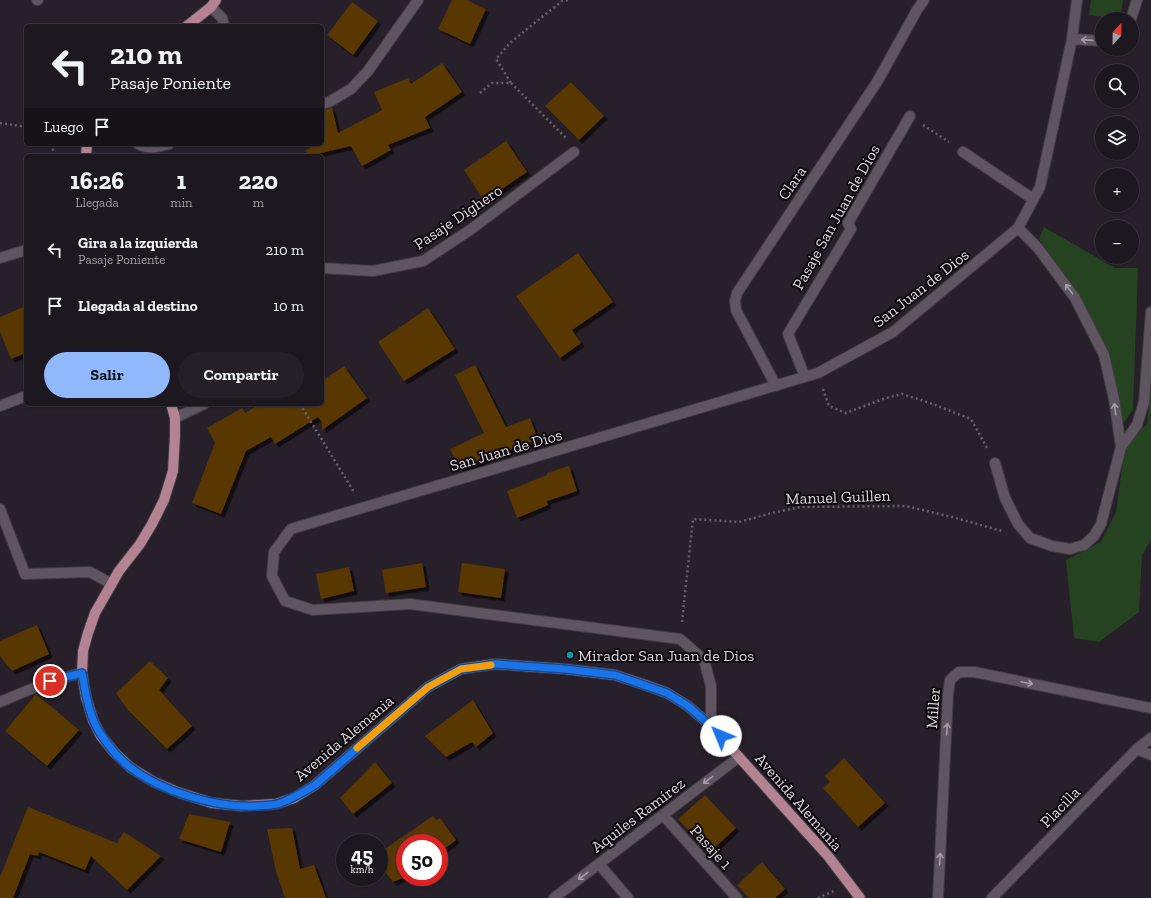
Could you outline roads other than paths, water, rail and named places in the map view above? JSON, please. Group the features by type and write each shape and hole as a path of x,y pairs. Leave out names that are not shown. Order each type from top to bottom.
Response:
{"main road":[{"path":"189,24 214,3"},
{"name":"Avenida Alemania","path":"171,406 175,418 173,471 164,500 144,538 127,560 95,613 83,651 82,673 86,697 93,720 102,736 114,752 131,768 154,782 180,793 212,803 242,806 276,804 294,798 315,785 428,687 461,669 495,664 565,669 615,675 667,693 688,706 711,726 828,856 860,898"}],"street":[{"path":"324,103 351,89 368,71 418,0"},
{"name":"Clara","path":"776,386 736,310 735,301 737,293 877,82 924,0"},
{"name":"San Juan de Dios","path":"711,726 711,686 704,660 680,639 410,604 313,610 285,601 272,576 274,552 291,529 818,374 893,332 1018,228 1040,187 1072,39 1077,0"},
{"path":"1133,12 1137,0"},
{"path":"214,3 224,24"},
{"path":"1072,39 1095,41"},
{"name":"Pasaje San Juan de Dios","path":"805,378 788,334 851,229 848,223 910,116"},
{"path":"144,146 150,148 160,146"},
{"name":"Pasaje Dighero","path":"324,268 372,271 423,261 470,230 574,152"},
{"path":"963,152 1033,199"},
{"path":"1018,228 1038,248 1075,298 1104,355 1114,399 1121,447"},
{"path":"0,258 24,251"},
{"path":"995,463 1005,498 1018,524 1030,538 1052,546 1070,549 1084,545 1094,536 1101,524 1121,447 1137,425 1144,402 1151,312"},
{"path":"0,406 24,397"},
{"path":"175,418 200,406"},
{"path":"0,509 25,574 90,572 112,584"},
{"name":"Miller","path":"938,898 950,680 959,672 974,672 1151,708"},
{"path":"0,702 50,681 82,673"},
{"name":"Placilla","path":"992,898 1137,749 1151,738"},
{"path":"1137,749 1151,755"},
{"name":"Aquiles Ramírez","path":"554,898 739,757"},
{"name":"Pasaje 1","path":"663,815 736,898"},
{"path":"599,864 628,898"}],"place":[{"name":"Mirador San Juan de Dios","path":"570,655"}]}
